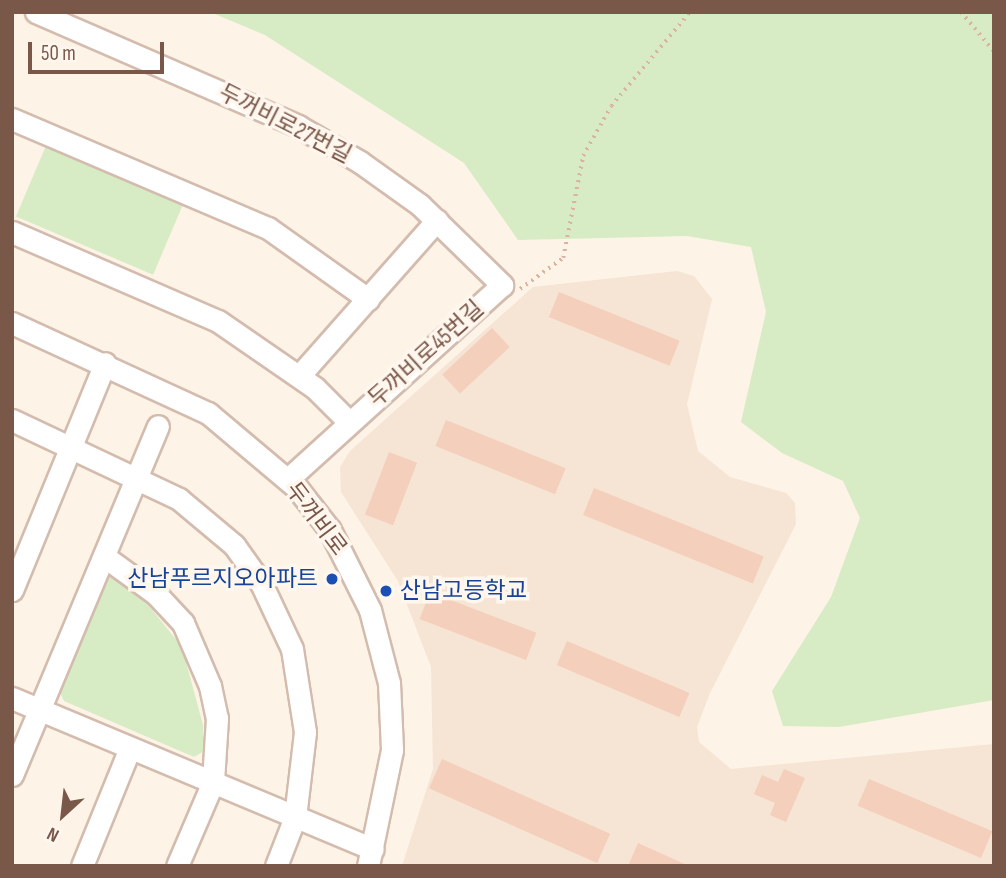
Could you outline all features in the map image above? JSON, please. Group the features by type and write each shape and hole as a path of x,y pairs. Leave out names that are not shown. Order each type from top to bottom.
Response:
{"street":[{"name":"두꺼비로27번길","path":"36,12 298,126 437,220 505,289"},
{"path":"12,119 268,228 368,299"},
{"path":"299,376 437,220"},
{"name":"두꺼비로45번길","path":"12,232 218,321 299,376 350,423"},
{"name":"두꺼비로45번길","path":"288,479 505,289"},
{"name":"두꺼비로","path":"12,323 105,363 208,413 288,479 350,565 389,683 392,750 371,858"},
{"path":"12,590 105,363"},
{"path":"12,420 137,476 180,499 234,545 278,614 302,691 304,746 295,817 276,866"},
{"path":"12,775 158,426"},
{"path":"105,557 156,594 198,650 217,718 213,782 177,866"},
{"path":"12,698 295,817 371,858"},
{"path":"82,866 130,748"}],"path":[{"path":"505,289 546,274 562,258 583,156 611,106 690,12"},
{"path":"961,12 994,51"}],"shaded area":[{"path":"677,271 694,276 712,299 687,404 698,451 730,477 786,493 795,503 796,524 710,693 697,727 699,742 731,769 994,744 994,866 402,866 433,769 431,667 398,581 341,492 340,467 350,451 533,287"}],"green space":[{"path":"210,12 994,12 994,700 839,727 783,726 772,691 831,597 860,518 843,481 782,453 741,422 766,312 751,247 687,236 518,240 464,163 265,35"},
{"path":"48,141 185,199 153,275 16,216"},
{"path":"115,576 129,581 182,647 203,725 204,751 194,757 64,701 57,687 104,579"}],"building":[{"path":"559,292 680,341 669,366 549,317"},
{"path":"492,328 510,347 460,393 442,374"},
{"path":"446,420 566,468 555,494 436,446"},
{"path":"389,452 417,463 393,525 365,515"},
{"path":"594,488 764,557 753,583 583,515"},
{"path":"430,592 536,633 526,660 420,619"},
{"path":"567,641 689,693 679,717 557,665"},
{"path":"442,759 610,834 597,863 429,788"},
{"path":"784,769 805,778 786,822 770,815 775,803 754,794 762,775 778,782"},
{"path":"869,779 992,831 981,858 858,806"},
{"path":"638,843 689,866 628,866"}],"place":[{"name":"산남푸르지오아파트","path":"332,579"},
{"name":"산남고등학교","path":"386,591"}]}
